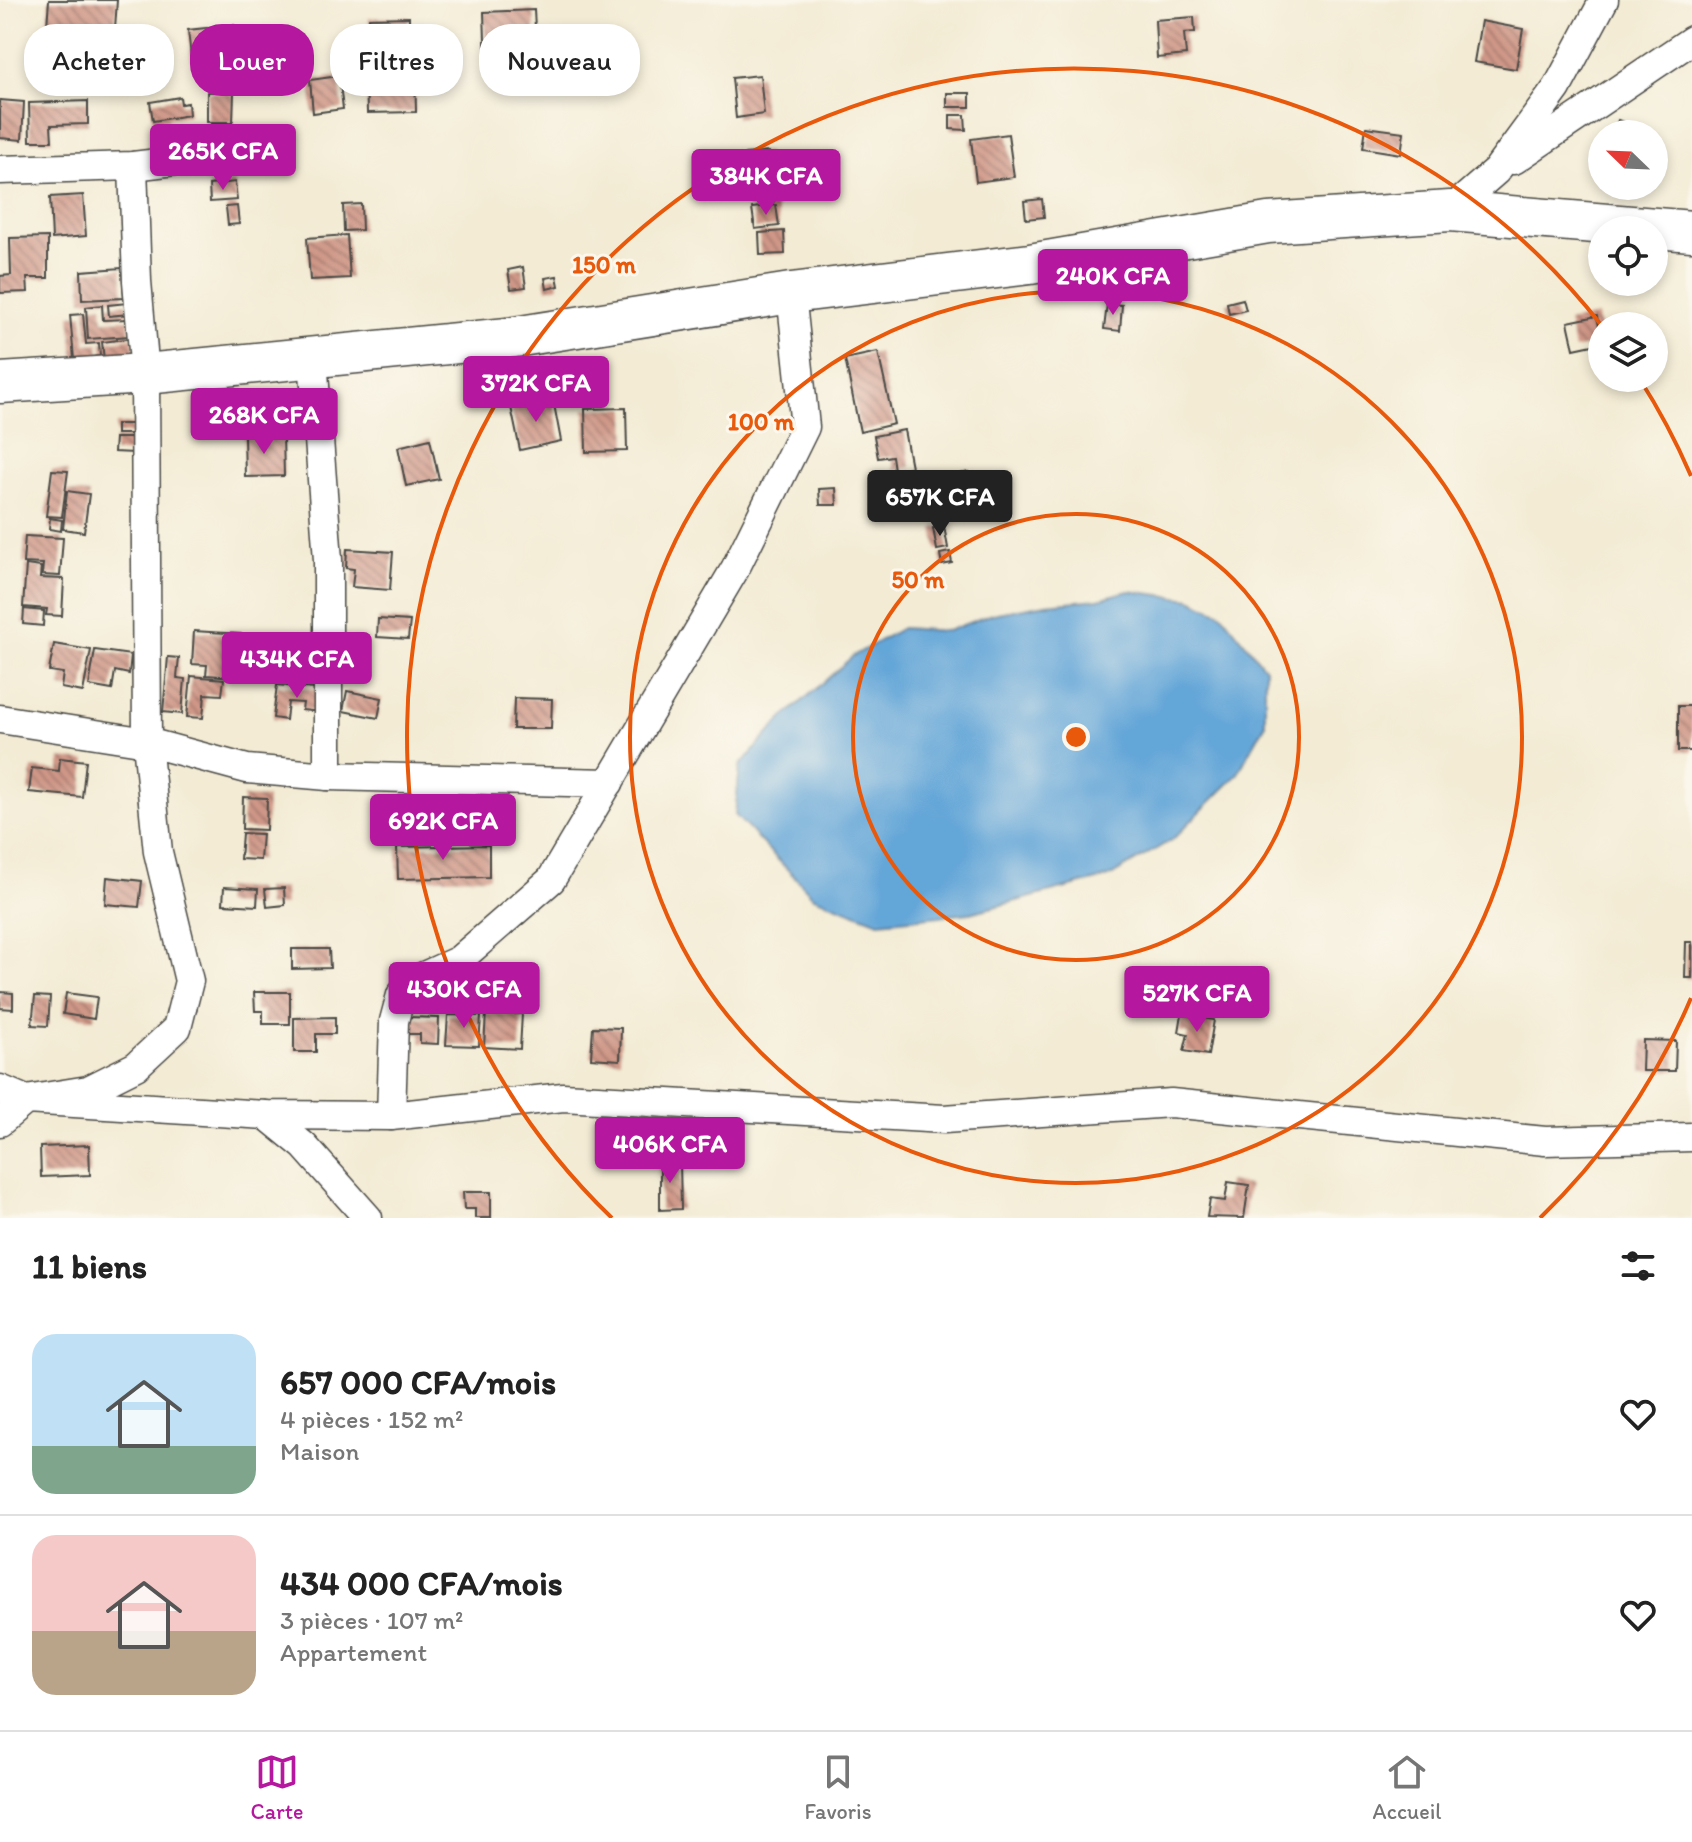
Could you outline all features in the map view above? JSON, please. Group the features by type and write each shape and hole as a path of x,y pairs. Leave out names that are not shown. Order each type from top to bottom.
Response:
{"street":[{"path":"1496,171 1557,88 1604,0"},
{"path":"1450,211 1496,171 1692,40"},
{"path":"0,170 133,166 258,151"},
{"path":"13,1095 88,1090 136,1066 177,1028 189,981 158,852 147,742 145,374 137,281 133,166"},
{"path":"0,383 145,374 508,338 791,293 1030,264 1268,223 1450,211 1692,231"},
{"path":"391,1116 394,1021 401,995 415,980 459,960 551,880 735,569 805,427 791,293"},
{"path":"313,359 328,560 328,776"},
{"path":"0,719 147,742 247,769 328,776 609,783"},
{"path":"13,1095 266,1115 391,1116 563,1097 944,1119 1171,1103 1545,1141 1692,1137"},
{"path":"0,1122 13,1095"},
{"path":"266,1115 304,1146 368,1218"}],"water":[{"path":"1129,591 1191,599 1221,613 1265,668 1265,725 1237,775 1173,839 1109,877 970,913 879,922 814,897 735,815 740,766 781,720 853,656 902,628 947,631 992,614 1098,599"}],"building":[{"path":"49,0 117,0 115,24 47,24"},
{"path":"534,10 535,24 484,24 484,12"},
{"path":"409,17 409,24 369,24 369,18"},
{"path":"1194,17 1195,32 1184,33 1186,55 1157,58 1155,20"},
{"path":"1481,21 1523,29 1516,69 1474,62"},
{"path":"760,75 764,114 736,118 732,78"},
{"path":"330,77 330,96 341,96 343,109 313,113 314,79"},
{"path":"947,93 970,93 970,107 947,107"},
{"path":"207,96 234,96 233,122 207,122"},
{"path":"367,96 416,96 416,112 367,113"},
{"path":"180,97 181,104 188,103 189,115 153,121 150,102"},
{"path":"0,100 24,102 22,140 0,138"},
{"path":"88,101 88,124 51,125 52,141 30,141 29,103"},
{"path":"950,115 965,115 966,130 950,129"},
{"path":"211,124 231,124 231,135 211,136"},
{"path":"1366,127 1404,132 1401,154 1363,148"},
{"path":"1008,134 1014,177 976,182 971,139"},
{"path":"768,152 774,201 751,203 745,154"},
{"path":"235,182 237,200 210,202 209,185"},
{"path":"83,195 86,236 52,239 50,197"},
{"path":"1042,199 1044,217 1026,219 1024,201"},
{"path":"361,204 362,230 344,231 343,205"},
{"path":"776,205 779,226 755,229 752,208"},
{"path":"237,206 239,224 228,225 226,207"},
{"path":"784,231 785,254 760,255 759,233"},
{"path":"347,235 350,278 310,280 307,238"},
{"path":"48,237 48,278 27,278 28,292 0,293 0,276 11,275 10,238"},
{"path":"523,267 526,287 511,289 508,270"},
{"path":"122,268 124,298 82,300 81,271"},
{"path":"557,276 559,286 547,289 545,278"},
{"path":"1243,299 1246,310 1229,314 1227,303"},
{"path":"127,303 128,314 109,316 108,305"},
{"path":"1107,304 1122,305 1120,331 1104,329"},
{"path":"102,305 103,320 129,319 130,336 88,339 86,307"},
{"path":"83,314 86,344 99,343 100,356 74,359 70,315"},
{"path":"1588,318 1588,346 1574,349 1568,322"},
{"path":"133,338 135,356 104,360 102,342"},
{"path":"878,352 894,424 860,432 845,359"},
{"path":"553,399 561,441 520,450 511,407"},
{"path":"626,408 627,451 586,452 585,409"},
{"path":"116,424 132,424 132,434 116,434"},
{"path":"904,430 911,467 894,470 892,456 878,458 874,436"},
{"path":"244,435 283,435 284,476 245,477"},
{"path":"115,438 134,438 134,453 114,452"},
{"path":"430,439 439,479 406,486 398,447"},
{"path":"52,470 68,471 62,517 46,516"},
{"path":"968,472 972,491 922,503 917,484"},
{"path":"836,488 837,505 820,505 819,489"},
{"path":"67,491 89,494 84,532 63,529"},
{"path":"50,518 62,520 61,531 49,529"},
{"path":"944,526 948,548 937,550 933,528"},
{"path":"25,536 63,538 60,576 42,575 43,564 23,563"},
{"path":"347,549 393,552 390,590 352,587 354,569 346,568"},
{"path":"950,552 952,563 942,565 940,554"},
{"path":"26,565 41,567 40,578 64,579 62,616 46,615 47,609 23,607"},
{"path":"24,609 44,611 43,626 23,624"},
{"path":"378,619 410,621 408,639 377,637"},
{"path":"194,631 241,634 237,677 206,675 207,665 192,664"},
{"path":"54,644 91,650 83,692 61,688 63,673 49,671"},
{"path":"95,650 131,655 129,674 115,671 112,690 89,686"},
{"path":"168,657 179,658 177,678 185,679 182,714 163,712"},
{"path":"191,676 224,679 222,695 205,694 203,718 187,717"},
{"path":"277,685 323,690 321,712 302,710 303,703 288,702 286,720 273,718"},
{"path":"347,691 382,698 378,718 343,711"},
{"path":"514,698 552,699 551,729 513,729"},
{"path":"1678,706 1692,706 1692,751 1678,751"},
{"path":"60,758 86,761 82,797 29,792 32,768 59,771"},
{"path":"243,797 267,798 266,830 242,829"},
{"path":"242,833 262,834 260,860 240,859"},
{"path":"489,845 489,877 398,879 397,847"},
{"path":"107,877 142,881 139,907 105,904"},
{"path":"224,887 258,889 257,906 223,904"},
{"path":"284,888 285,905 267,907 265,889"},
{"path":"1686,942 1692,942 1692,978 1685,978"},
{"path":"292,949 329,949 330,968 292,969"},
{"path":"0,992 13,993 13,1009 0,1008"},
{"path":"254,992 290,992 290,1024 263,1024 263,1011 255,1011"},
{"path":"66,993 97,997 94,1019 63,1014"},
{"path":"35,996 50,997 48,1026 32,1025"},
{"path":"486,1013 522,1014 520,1049 484,1047"},
{"path":"1182,1014 1214,1020 1208,1055 1184,1051 1188,1034 1179,1032"},
{"path":"448,1015 481,1016 479,1046 446,1045"},
{"path":"335,1017 335,1034 316,1034 316,1052 294,1052 294,1018"},
{"path":"408,1017 439,1018 438,1044 420,1043 420,1034 407,1034"},
{"path":"593,1027 621,1028 620,1060 591,1058"},
{"path":"1643,1040 1676,1041 1675,1071 1642,1071"},
{"path":"89,1145 90,1175 41,1177 40,1147"},
{"path":"660,1161 680,1161 681,1209 660,1210"},
{"path":"1228,1182 1249,1185 1244,1218 1207,1217 1210,1199 1225,1201"},
{"path":"463,1192 491,1192 491,1218 475,1218 475,1209 464,1209"}]}
